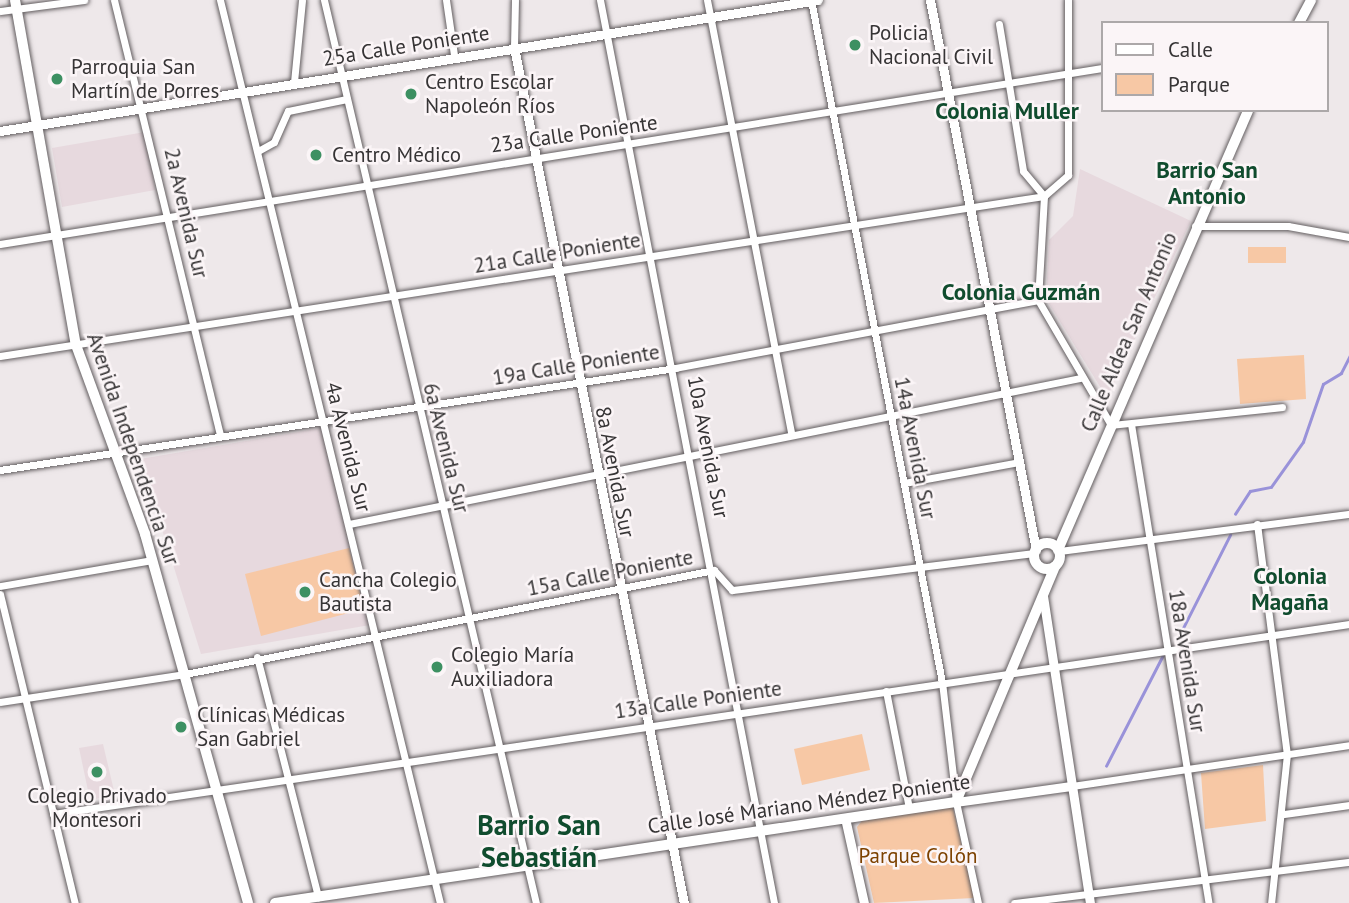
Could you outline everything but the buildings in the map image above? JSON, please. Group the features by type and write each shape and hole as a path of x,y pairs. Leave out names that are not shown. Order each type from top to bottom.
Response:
{"main road":[{"path":"1301,20 1311,0"},
{"name":"Avenida Independencia Sur","path":"15,4 52,236 76,345 117,452 152,560 219,787 248,903"},
{"name":"Calle Aldea San Antonio","path":"1055,567 1044,549 1066,532 1195,226 1247,112"},
{"path":"956,802 1006,673 1055,567 1044,549"},
{"path":"1042,591 1044,549"},
{"name":"Calle José Mariano Méndez Poniente","path":"275,903 319,900 434,879 760,828 956,802"}],"street":[{"path":"0,11 15,4 84,0"},
{"name":"2a Avenida Sur","path":"114,0 220,435"},
{"name":"4a Avenida Sur","path":"220,0 440,903"},
{"path":"294,82 302,0"},
{"name":"6a Avenida Sur","path":"324,0 391,296 536,903"},
{"path":"446,0 454,55"},
{"path":"514,47 515,0"},
{"name":"10a Avenida Sur","path":"600,0 628,144 654,256 774,903"},
{"path":"707,0 756,240 791,434"},
{"name":"14a Avenida Sur","path":"811,0 942,682 956,802 978,903"},
{"name":"25a Calle Poniente","path":"0,131 141,110 454,55 606,35 710,15 818,0"},
{"path":"930,0 1020,462 1044,549"},
{"path":"1044,195 1068,175 1068,0"},
{"path":"999,24 1023,171 1044,195 1038,300 1080,378 1111,425 1282,407"},
{"name":"8a Avenida Sur","path":"514,47 684,903"},
{"name":"23a Calle Poniente","path":"0,244 167,214 1100,68"},
{"path":"258,151 274,142 288,111 347,99"},
{"name":"21a Calle Poniente","path":"0,356 1044,195"},
{"path":"1195,226 1288,226 1349,237"},
{"name":"19a Calle Poniente","path":"0,470 324,419 418,409 579,381 675,368 1038,300"},
{"path":"349,524 1080,378"},
{"name":"18a Avenida Sur","path":"1131,424 1209,903"},
{"path":"904,483 1020,462"},
{"name":"15a Calle Poniente","path":"0,702 185,674 257,657 377,637 714,570 732,590 1044,549 1150,540 1349,514"},
{"path":"1257,524 1287,754 1284,814 1271,874 1271,903"},
{"path":"0,586 152,560"},
{"path":"1042,591 1090,903"},
{"path":"0,594 75,903"},
{"name":"13a Calle Poniente","path":"53,814 286,777 1349,624"},
{"path":"257,657 319,900"},
{"path":"886,691 909,808"},
{"name":"Calle José Mariano Méndez Poniente","path":"956,802 1072,786 1185,766 1349,745"},
{"path":"1284,814 1349,805"},
{"path":"845,818 864,903"},
{"path":"1014,903 1205,877 1271,874 1349,862"}],"shaded area":[{"path":"145,132 155,190 62,207 52,148"},
{"path":"1080,169 1191,221 1107,398 1046,299 1049,240 1073,216"},
{"path":"321,428 370,625 201,654 140,459"},
{"name":"Colegio Privado Montesori","path":"103,744 115,795 90,800 79,748"}],"green space":[{"path":"1248,247 1286,247 1286,263 1248,263"},
{"path":"1304,355 1306,399 1240,404 1237,359"},
{"name":"Cancha Colegio Bautista","path":"349,548 364,609 261,636 245,574"},
{"path":"862,734 870,770 802,785 794,749"},
{"path":"1263,765 1266,821 1205,829 1201,773"},
{"name":"Parque Colón","path":"952,804 974,898 874,903 857,827 865,817"}],"waterway":[{"path":"1235,514 1250,491 1271,487 1303,442 1323,384 1341,373 1349,357"},
{"path":"1180,634 1230,535"},
{"path":"1106,766 1162,657"}],"place":[{"name":"Policia Nacional Civil","path":"855,45"},
{"name":"Parroquia San Martín de Porres","path":"57,79"},
{"name":"Centro Escolar Napoleón Ríos","path":"411,94"},
{"name":"Centro Médico","path":"316,155"},
{"name":"Cancha Colegio Bautista","path":"305,592"},
{"name":"Colegio María Auxiliadora","path":"437,667"},
{"name":"Clínicas Médicas San Gabriel","path":"181,727"},
{"name":"Colegio Privado Montesori","path":"97,772"}],"district":[{"name":"Colonia Muller","path":"1007,111"},
{"name":"Barrio San Antonio","path":"1207,183"},
{"name":"Colonia Guzmán","path":"1021,292"},
{"name":"Colonia Magaña","path":"1290,589"},
{"name":"Barrio San Sebastián","path":"539,841"}]}
